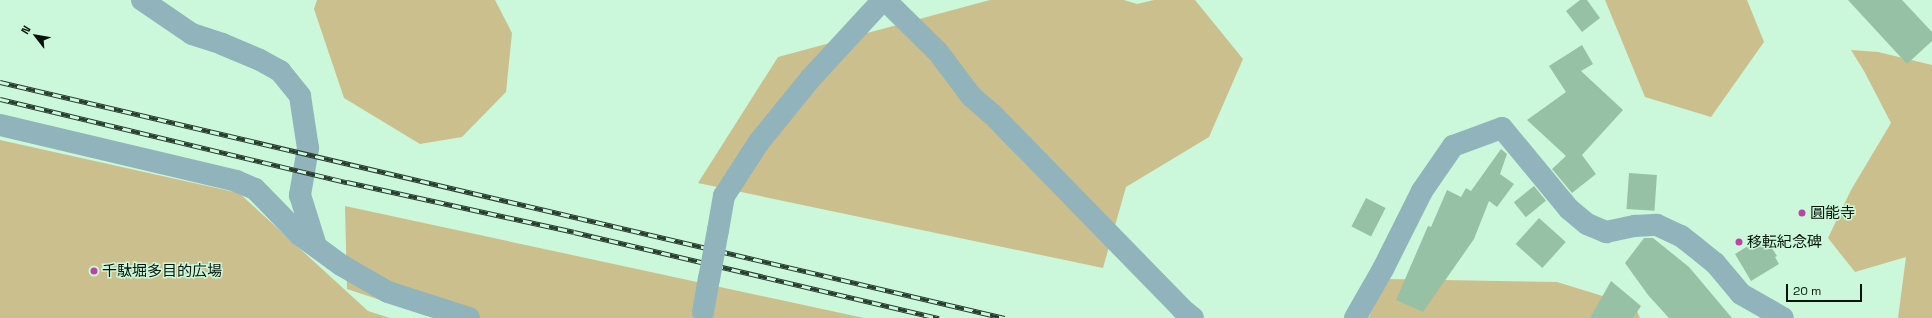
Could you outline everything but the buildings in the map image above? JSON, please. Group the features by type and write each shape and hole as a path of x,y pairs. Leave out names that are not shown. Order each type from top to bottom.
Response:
{"street":[{"path":"142,0 192,34 248,55 280,71 300,96 308,148 300,195 316,246"},
{"path":"703,312 724,196 759,142 810,79 884,0 938,52 971,96 992,114 1182,309 1193,318"},
{"path":"0,125 236,181 255,189 300,235 341,265 388,292 469,318"},
{"path":"1355,318 1383,269 1422,191 1453,146 1502,128 1569,209 1587,224 1606,232 1635,226 1657,225 1681,236 1715,263 1741,294 1783,318"}],"shaded area":[{"path":"317,0 495,0 512,33 506,92 462,137 420,144 344,98 314,9"},
{"path":"990,0 1124,0 1137,4 1154,0 1195,0 1243,59 1209,137 1126,187 1103,268 698,183 778,57"},
{"path":"1605,0 1747,0 1764,42 1711,117 1645,97"},
{"path":"1851,50 1878,52 1932,65 1932,318 1898,318 1906,257 1855,272 1828,238 1851,190 1891,123 1864,71"},
{"name":"千駄堀多目的広場","path":"0,140 239,193 368,311 390,318 0,318"},
{"path":"345,206 864,318 434,318 347,289"},
{"path":"1388,279 1557,282 1635,306 1640,318 1368,318"}],"railway":[{"path":"0,82 1005,318"},
{"path":"0,99 347,182 574,232 939,318"}],"place":[{"name":"圓能寺","path":"1802,213"},
{"name":"移転紀念碑","path":"1739,242"},
{"name":"千駄堀多目的広場","path":"94,271"}]}
